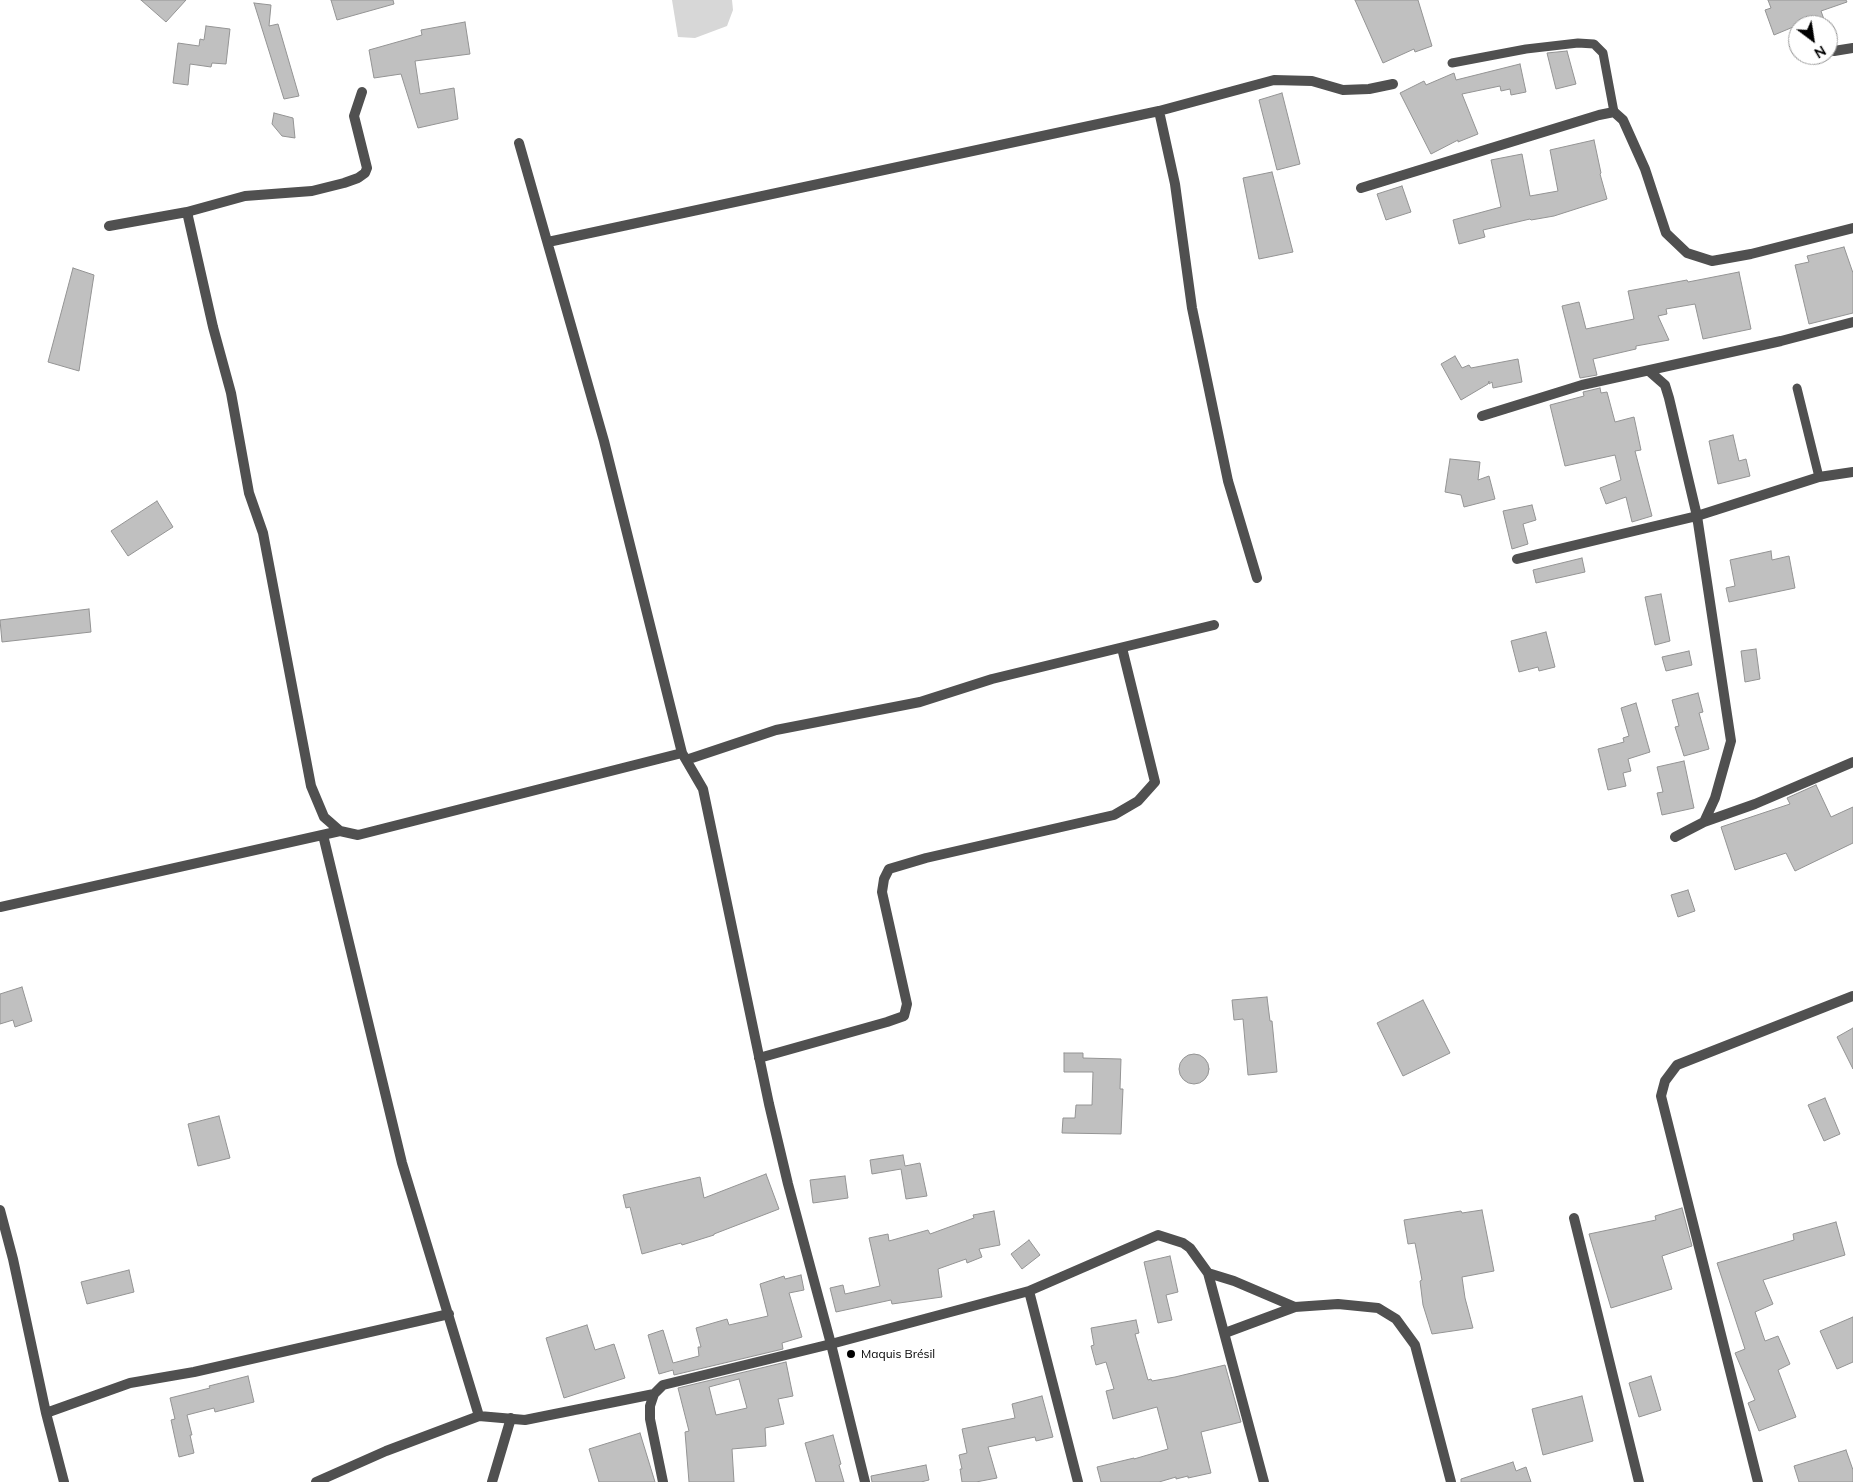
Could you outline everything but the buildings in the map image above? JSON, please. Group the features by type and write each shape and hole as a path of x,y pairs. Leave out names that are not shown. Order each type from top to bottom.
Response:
{"street":[{"path":"1838,50 1853,48"},
{"path":"548,242 1159,111 1274,80 1312,81 1343,90 1369,89 1393,84"},
{"path":"109,226 187,212 245,196 312,191 358,178 365,173 367,168 354,116 362,92"},
{"path":"1159,111 1175,184 1192,308 1228,481 1257,578"},
{"path":"1362,188 1614,112 1623,120 1645,169 1666,232 1687,253 1712,261 1751,254 1853,228"},
{"path":"519,144 604,441 684,756 703,789 759,1058 788,1184 831,1344 865,1482"},
{"path":"187,212 213,327 231,393 249,494 263,533 311,786 324,817 340,831 358,836 684,756 776,730 920,702 992,680 1214,625"},
{"path":"1482,416 1582,385 1781,341 1853,322"},
{"path":"1649,371 1665,385 1697,516 1732,741 1715,798 1704,822"},
{"path":"1517,559 1697,516 1819,477 1853,472"},
{"path":"759,1058 904,1016 907,1004 882,892 884,879 889,869 926,858 1114,815 1138,801 1155,782 1122,648"},
{"path":"1675,837 1704,822 1754,804 1853,762"},
{"path":"0,907 340,831"},
{"path":"323,835 402,1163 480,1416"},
{"path":"1758,1482 1661,1096 1664,1081 1677,1065 1853,996"},
{"path":"0,1210 13,1259 46,1413 64,1482"},
{"path":"1574,1218 1639,1482"},
{"path":"663,1482 650,1419 650,1406 654,1394 663,1385 831,1344 1029,1291 1158,1235 1183,1243 1190,1248 1208,1273 1264,1482"},
{"path":"1208,1273 1234,1281 1295,1307"},
{"path":"1029,1291 1078,1482"},
{"path":"1225,1333 1295,1307 1338,1304 1378,1308 1396,1319 1415,1345 1450,1482"},
{"path":"46,1413 130,1383 194,1372 449,1314"},
{"path":"316,1482 386,1451 480,1416 525,1420 654,1394"},
{"path":"492,1482 511,1418"}],"lane":[{"path":"1452,63 1526,49 1578,43 1594,44 1603,53 1614,112"},
{"path":"1797,388 1819,477"}],"shaded area":[{"path":"672,0 732,0 733,10 727,26 695,38 678,37"}],"place":[{"name":"Maquis Brésil","path":"851,1354"}]}
